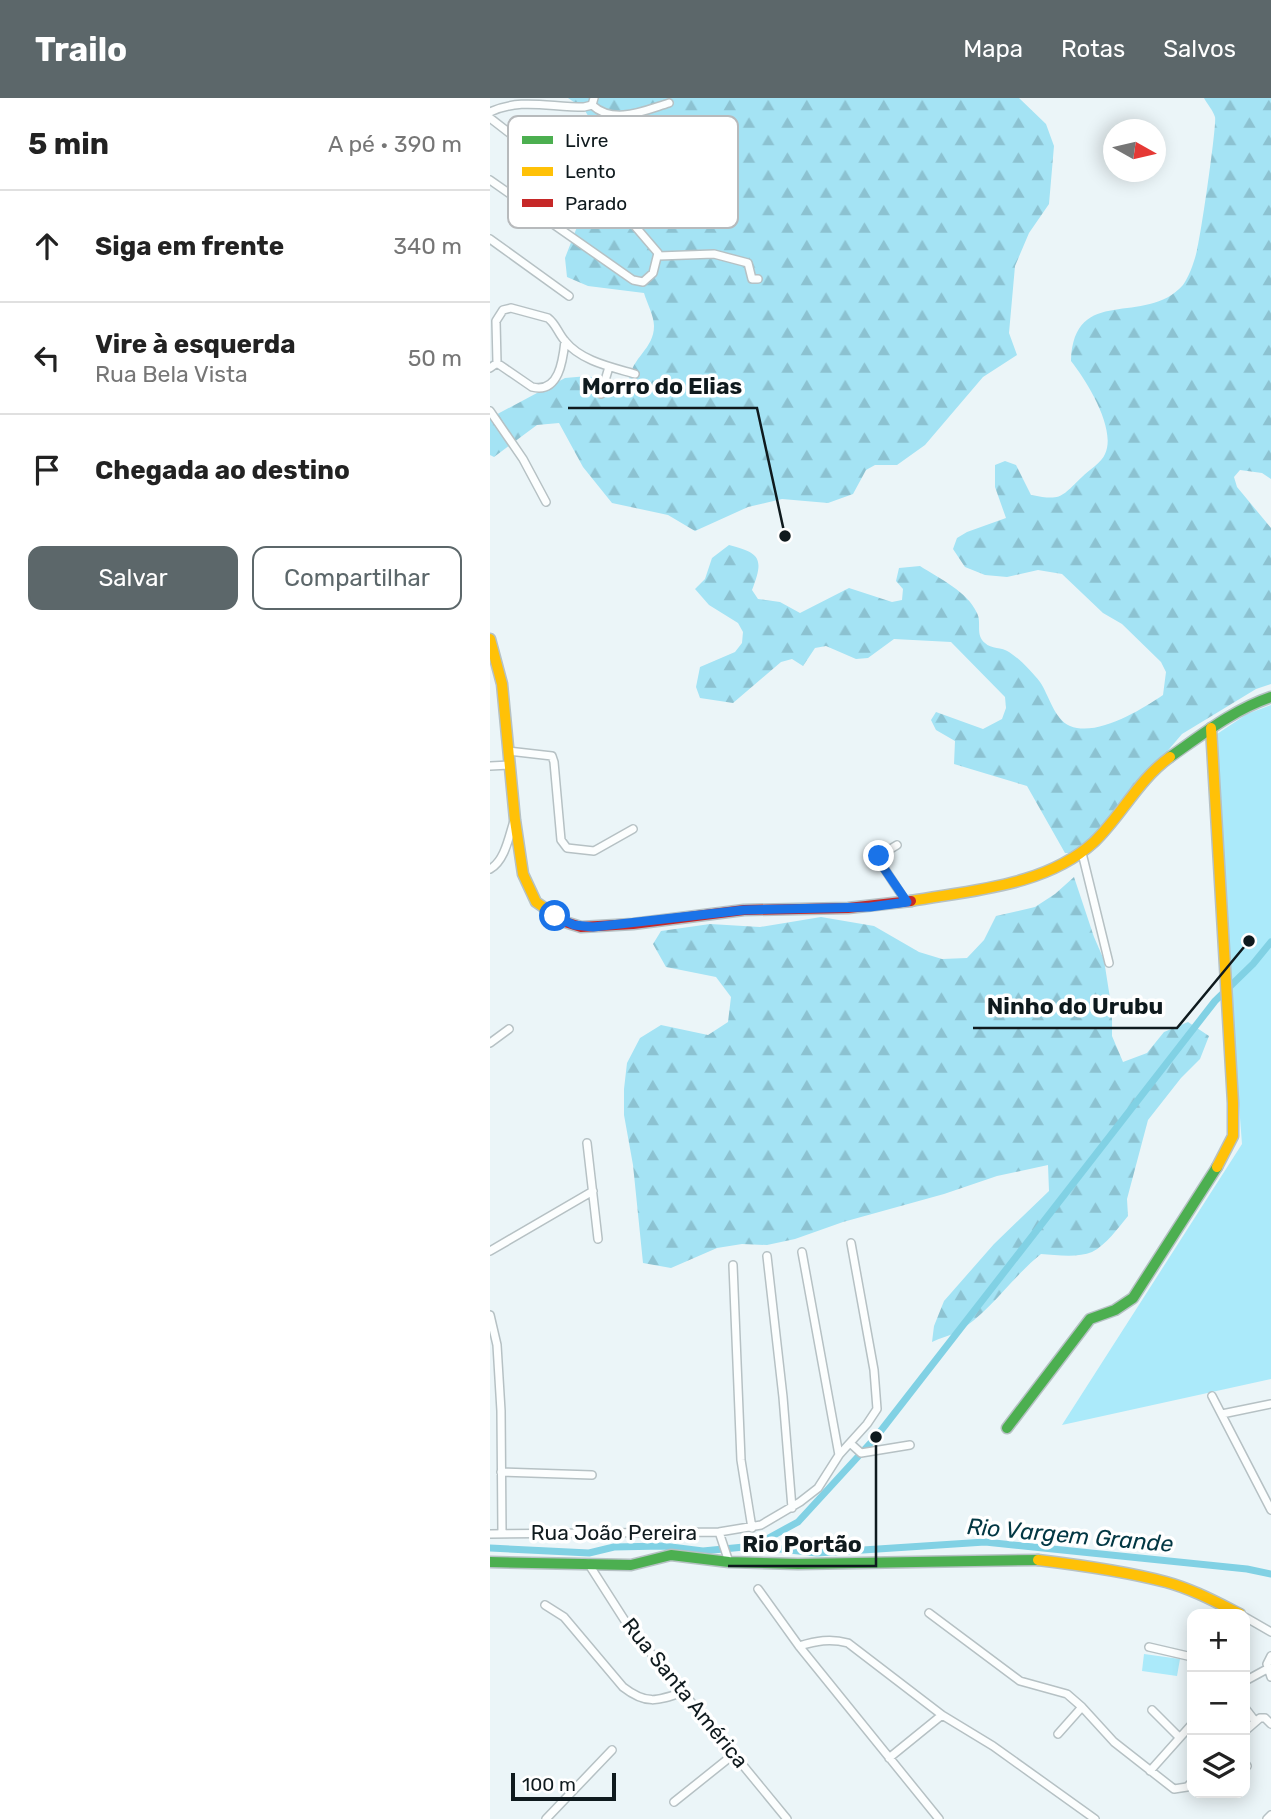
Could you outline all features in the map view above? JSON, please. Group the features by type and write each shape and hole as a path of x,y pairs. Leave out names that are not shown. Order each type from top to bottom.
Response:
{"street":[{"path":"490,111 511,98 557,101 576,107 593,101 602,114 631,115 669,103"},
{"path":"490,118 508,132"},
{"path":"490,180 508,193"},
{"path":"559,228 633,280 643,282 648,280 657,265 658,256 654,247 637,228"},
{"path":"490,239 569,296"},
{"path":"658,256 714,254 748,262 752,279 758,279"},
{"path":"565,341 557,377 545,387 532,387 494,365 496,321 503,310 511,308 548,318 565,341 584,356 635,374"},
{"path":"601,394 609,367"},
{"path":"490,411 523,459 546,502"},
{"path":"490,639 502,684 515,820 521,864 530,894 545,910 574,925 593,927 744,910 870,907 1031,878 1082,853 1110,825 1152,772 1211,728 1250,704 1271,697"},
{"path":"1007,1428 1090,1319 1115,1310 1133,1298 1227,1150 1234,1127 1211,728"},
{"path":"508,751 552,756 560,834 563,845 567,848 594,851 633,829"},
{"path":"490,766 510,765"},
{"path":"490,869 501,857 515,820"},
{"path":"897,845 879,856 879,861 907,902"},
{"path":"1082,853 1109,963"},
{"path":"490,1043 509,1029"},
{"path":"587,1143 598,1239"},
{"path":"490,1251 593,1191"},
{"name":"Rua João Pereira","path":"490,1534 719,1532 752,1528 792,1508 818,1488 838,1457 853,1447 874,1415 878,1403 851,1243"},
{"path":"802,1252 838,1457"},
{"path":"766,1256 783,1397 792,1508"},
{"path":"733,1265 741,1460 752,1528"},
{"path":"490,1315 496,1345 501,1411 502,1533"},
{"path":"1212,1396 1271,1510"},
{"path":"1222,1414 1271,1404"},
{"path":"853,1447 864,1452 910,1445"},
{"path":"501,1472 592,1475"},
{"path":"490,1496 501,1495"},
{"path":"719,1532 728,1558"},
{"path":"490,1562 631,1565 671,1555 874,1563 1010,1559 1043,1561 1080,1565 1167,1582 1230,1609"},
{"name":"Rua Santa América","path":"588,1563 627,1624 787,1819"},
{"path":"758,1589 799,1646 939,1819"},
{"path":"545,1605 564,1617 622,1687 632,1694 646,1700 658,1700 683,1692"},
{"path":"929,1613 1020,1681 1067,1694 1114,1742 1150,1771 1174,1788 1187,1787"},
{"path":"1250,1620 1271,1632"},
{"path":"799,1646 818,1640 848,1643 942,1715 993,1746 1095,1819"},
{"path":"1149,1647 1187,1656"},
{"path":"1271,1656 1267,1669 1271,1677"},
{"path":"1250,1678 1267,1669"},
{"path":"1058,1734 1082,1707"},
{"path":"1152,1710 1179,1737"},
{"path":"1250,1714 1255,1721"},
{"path":"889,1758 942,1715"},
{"path":"1250,1726 1263,1717 1271,1724"},
{"path":"1150,1771 1187,1729"},
{"path":"546,1819 612,1750"},
{"path":"674,1802 734,1754"},
{"path":"1267,1819 1271,1815"}],"green space":[{"path":"568,98 1019,98 1046,124 1054,146 1049,204 1029,233 1015,266 1009,333 1017,355 983,377 925,445 897,465 875,465 866,470 853,494 828,503 782,499 748,507 695,531 668,515 612,503 583,467 559,423 537,425 494,457 490,455 490,418 565,378 588,376 620,386 629,380 634,365 651,341 653,318 644,293 588,286 567,277 565,258 577,228 738,228 738,116 588,116 584,109"},
{"path":"1204,98 1271,98 1271,479 1262,473 1240,470 1234,477 1237,487 1271,528 1271,684 1256,689 1182,734 1090,842 1077,853 1065,853 1027,786 954,764 955,741 936,730 931,720 936,712 983,729 1002,719 1006,708 1005,697 951,642 894,639 868,658 856,659 826,646 815,648 803,666 792,659 781,662 733,703 700,698 696,687 700,667 735,652 742,643 743,632 738,623 709,605 695,589 705,579 712,558 729,545 748,551 757,559 758,571 752,590 758,599 780,602 800,613 849,588 892,602 902,600 903,589 896,581 899,568 920,566 967,598 977,613 982,640 987,645 1009,652 1026,666 1040,682 1060,718 1070,726 1093,728 1105,725 1143,708 1163,695 1166,672 1161,662 1122,624 1103,613 1062,574 1038,570 1007,577 985,575 965,567 953,549 957,538 967,532 1006,518 995,487 995,465 1005,461 1016,465 1031,495 1049,498 1065,493 1105,454 1107,432 1098,405 1071,361 1075,337 1084,322 1098,314 1150,304 1167,297 1183,285 1187,278 1199,241 1215,124 1214,114"},
{"path":"1074,877 1104,960 1112,1011 1112,1036 1123,1062 1147,1053 1164,1032 1188,1022 1209,1036 1200,1059 1181,1078 1148,1120 1127,1199 1128,1216 1102,1245 1092,1252 1080,1255 1041,1254 968,1325 932,1342 934,1326 944,1301 994,1244 1049,1191 1048,1165 997,1176 795,1239 767,1245 742,1244 717,1248 671,1268 643,1263 633,1165 624,1115 627,1063 640,1038 661,1025 708,1035 728,1022 731,997 716,977 666,967 653,944 661,931 710,924 760,927 821,917 874,926 919,952 942,959 967,958 984,940 996,916 1035,907"}],"shaded area":[{"path":"1271,705 1271,1379 1062,1425 1242,1144 1211,738 1247,714"},
{"path":"1144,1654 1180,1659 1177,1676 1142,1671"}],"waterway":[{"path":"754,1546 798,1522 876,1437 1215,1001 1271,942"},
{"name":"Rio Vargem Grande","path":"490,1548 589,1553 614,1547 663,1546 703,1551 754,1546 817,1553 985,1542 1247,1569 1271,1574"}],"traffic: fast":[{"path":"1170,757 1231,716 1271,697"},
{"path":"1007,1428 1090,1319 1115,1310 1133,1298 1217,1167"},
{"path":"490,1562 631,1565 671,1555 729,1562 798,1564 1038,1560"}],"traffic: slow":[{"path":"490,639 502,684 523,874 536,902 552,913"},
{"path":"1211,728 1233,1103 1233,1136 1217,1167"},
{"path":"911,901 1008,884 1054,868 1075,857 1104,832 1139,787 1170,757"},
{"path":"1038,1560 1166,1582 1230,1609"}],"traffic: jam":[{"path":"552,913 565,922 581,927 633,924 744,910 848,908 911,901"}],"place":[{"name":"Morro do Elias","path":"785,536"},
{"name":"Ninho do Urubu","path":"1249,941"},
{"name":"Rio Portão","path":"876,1437"}],"route":[{"path":"555,916 574,925 593,927 744,910 870,907 907,902 879,861 879,856"}]}
